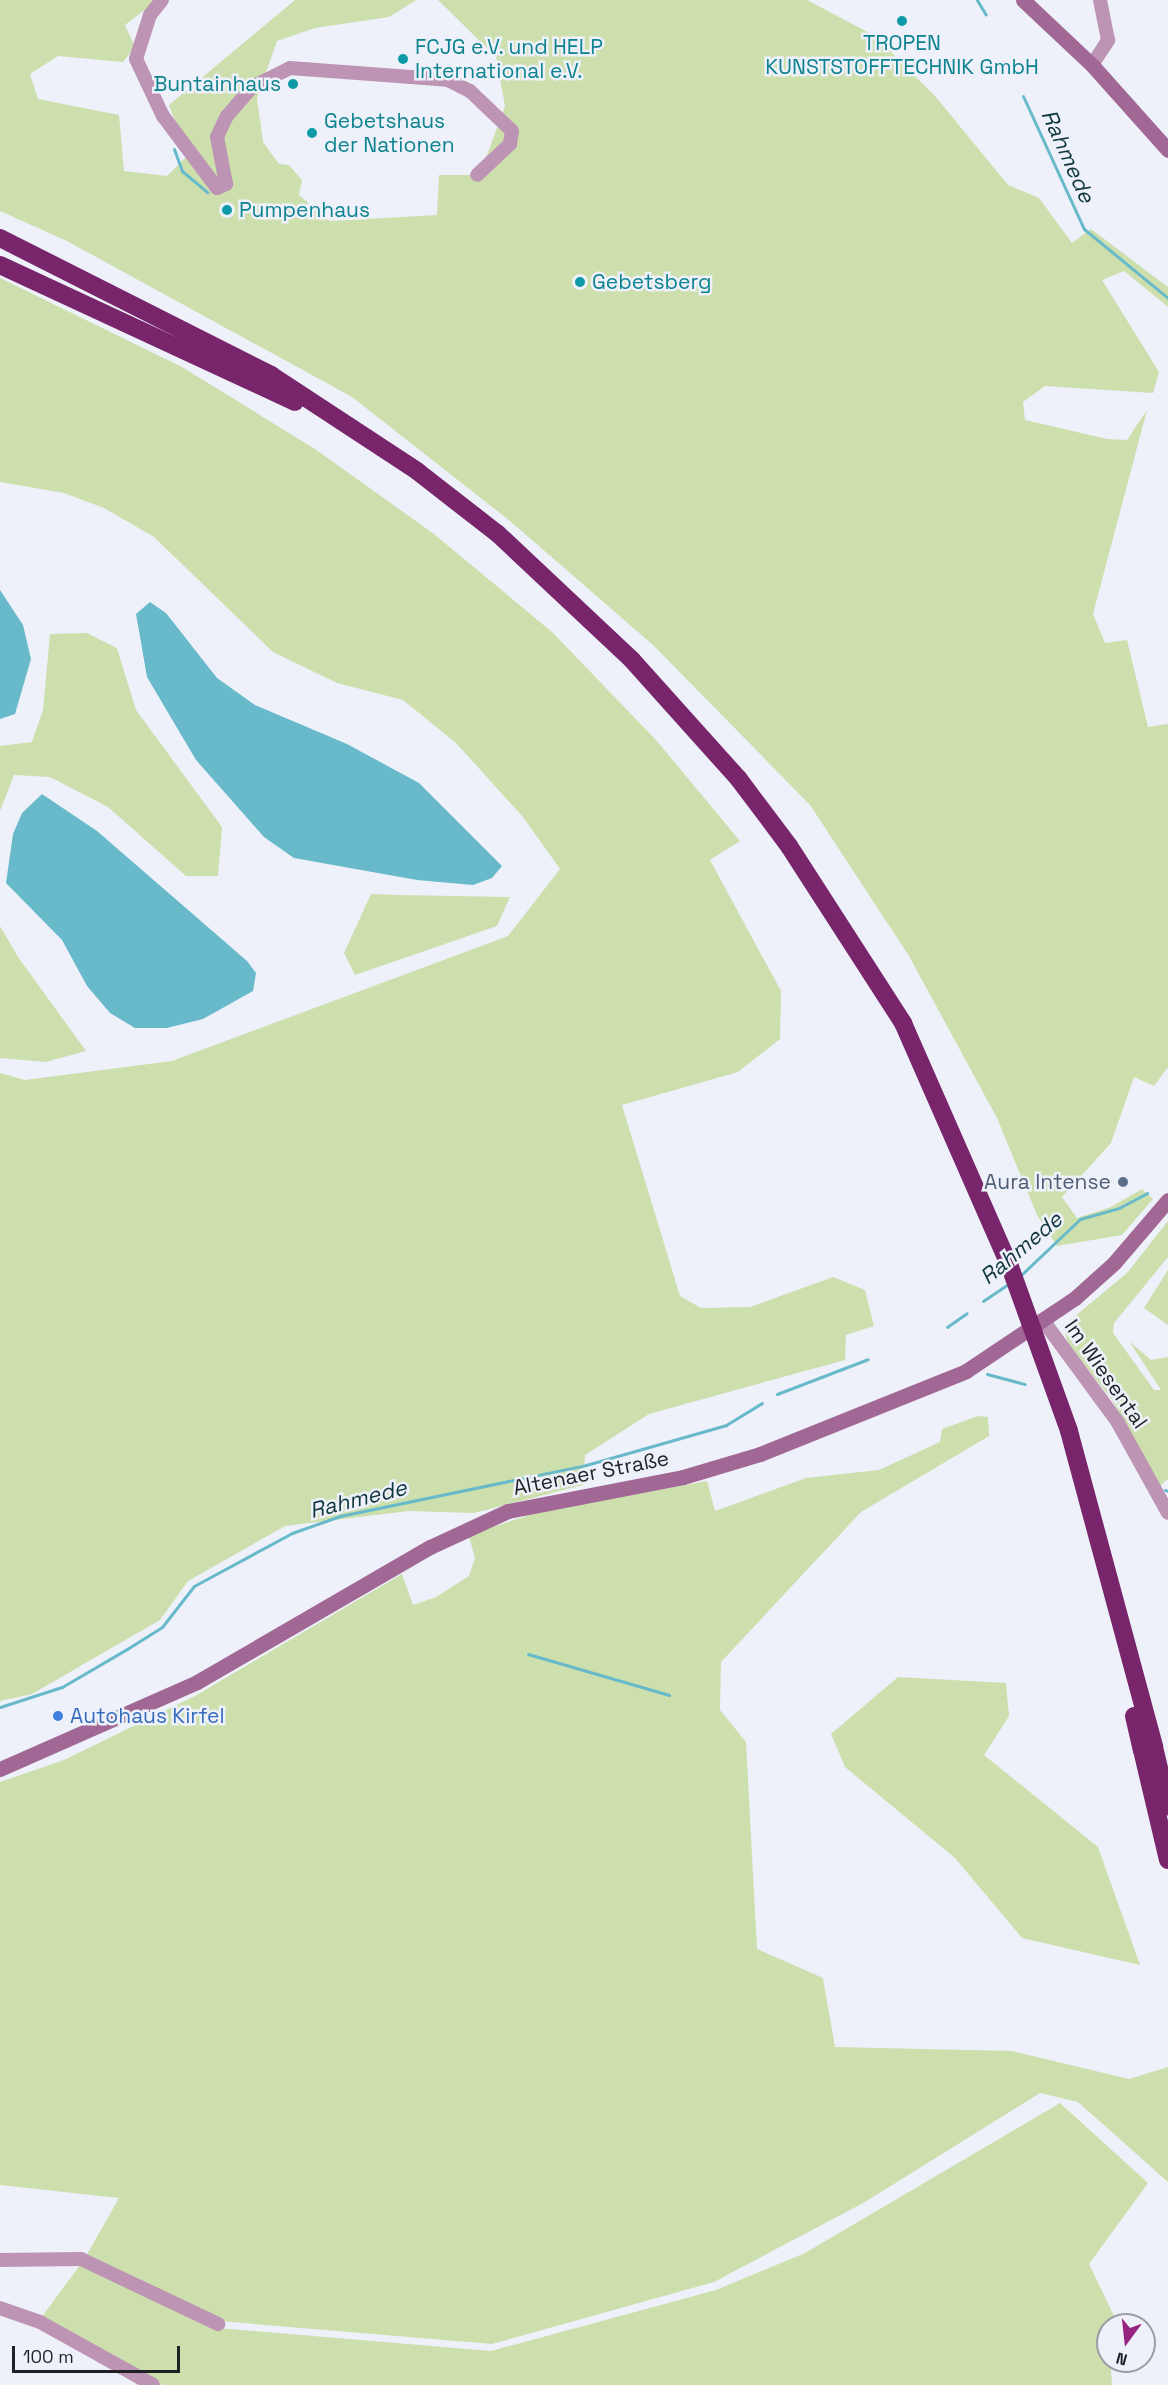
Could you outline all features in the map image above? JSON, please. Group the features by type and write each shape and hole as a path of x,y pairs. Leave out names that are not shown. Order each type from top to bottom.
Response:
{"highway":[{"path":"0,238 271,375 417,471 498,534 632,660 738,778 796,856 898,1025 1010,1264 1069,1431 1148,1748 1168,1860"},
{"path":"0,265 304,407 493,539 625,663 732,784 853,956 898,1025"},
{"path":"1148,1748 1168,1807"}],"main road":[{"path":"1023,0 1092,65 1168,150"},
{"name":"Altenaer Straße","path":"0,1769 197,1682 430,1547 508,1511 683,1477 760,1454 966,1371 1045,1323 1114,1263 1168,1200"}],"street":[{"path":"162,0 150,15 136,59 163,116 217,188 226,184 217,137 227,116 252,87 290,68 448,80 470,91 512,131 504,152 477,175"},
{"path":"1092,65 1108,40 1106,2"},
{"name":"Im Wiesental","path":"1045,1323 1117,1421 1168,1513"},
{"path":"0,2260 81,2259 218,2324"},
{"path":"0,2308 40,2322 153,2385"}],"green space":[{"path":"0,0 157,0 125,25 135,47 123,62 58,56 30,74 38,99 119,115 124,171 167,176 188,155 169,105 295,0 416,0 389,17 315,28 277,41 257,98 263,142 279,164 289,165 302,180 299,195 330,221 437,215 439,175 477,175 487,155 505,106 496,57 438,0 807,0 875,36 935,96 1008,185 1039,198 1072,243 1091,229 1168,287 1168,307 1124,271 1102,280 1159,372 1153,393 1045,386 1023,402 1025,420 1107,439 1127,440 1147,410 1093,614 1105,643 1127,640 1148,727 1168,724 1168,1067 1154,1086 1134,1077 1111,1143 1062,1197 1077,1218 1111,1207 1142,1189 1153,1199 1122,1235 1057,1246 1037,1215 997,1118 909,956 810,805 653,645 510,521 352,397 67,241 0,211"},
{"path":"0,278 182,367 315,449 434,534 552,632 656,740 740,841 710,860 781,991 780,1039 738,1072 622,1105 680,1296 701,1308 750,1307 833,1277 865,1290 874,1326 846,1335 845,1360 649,1414 585,1455 583,1485 474,1513 409,1511 285,1526 188,1581 160,1620 32,1694 0,1701 0,1073 25,1080 172,1061 508,936 560,869 523,817 456,743 403,700 337,683 273,652 154,537 104,508 64,493 0,482"},
{"path":"87,633 117,648 136,710 222,827 218,876 186,876 108,807 50,777 14,775 0,811 0,746 32,742 43,710 50,634"},
{"path":"371,894 510,897 497,926 355,975 344,953"},
{"path":"0,926 18,957 86,1051 46,1062 0,1058"},
{"path":"1168,1221 1168,1257 1114,1323 1113,1333 1154,1390 1161,1390 1129,1341 1151,1360 1168,1357 1168,1479 1160,1486 1112,1400 1068,1344 1065,1332 1068,1322 1127,1273"},
{"path":"1168,1270 1168,1325 1144,1308"},
{"path":"978,1416 988,1417 989,1436 861,1512 721,1662 720,1710 746,1742 757,1949 823,1978 835,2047 1012,2051 1129,2079 1168,2067 1168,2182 1078,2102 1040,2093 865,2202 714,2282 492,2344 219,2321 86,2256 119,2198 0,2185 0,1782 64,1760 195,1696 402,1574 413,1605 436,1597 469,1576 475,1558 469,1537 483,1530 539,1512 707,1481 715,1511 806,1478 879,1470 940,1442 942,1429"},
{"path":"898,1677 1006,1683 1009,1716 984,1755 1098,1847 1140,1965 1022,1938 955,1858 845,1767 831,1734"},
{"path":"1060,2103 1148,2183 1089,2264 1113,2313 1096,2313 1096,2373 1111,2373 1112,2385 162,2385 41,2318 80,2265 218,2328 491,2351 716,2290 805,2253"}],"water":[{"path":"0,590 23,625 31,659 15,714 0,719"},
{"path":"150,602 166,613 217,678 255,705 347,744 419,783 502,866 492,878 473,885 417,880 294,858 264,837 196,760 147,677 136,614"},
{"path":"42,794 97,831 247,961 256,973 253,991 203,1019 167,1028 135,1028 110,1013 87,986 62,940 6,883 13,834 22,813"}],"waterway":[{"name":"Rahmede","path":"977,0 986,15"},
{"name":"Rahmede","path":"1023,96 1084,229 1168,298"},
{"path":"174,149 182,171 207,192"},
{"name":"Rahmede","path":"1021,1275 1080,1219 1119,1208 1147,1193"},
{"name":"Rahmede","path":"983,1301 1008,1284"},
{"name":"Rahmede","path":"947,1327 967,1313"},
{"name":"Rahmede","path":"777,1394 868,1359"},
{"path":"987,1374 1025,1384"},
{"name":"Rahmede","path":"0,1707 62,1687 127,1649 162,1627 194,1586 292,1533 340,1516 586,1465 726,1425 762,1403"},
{"path":"528,1654 669,1695"}],"place":[{"name":"TROPEN KUNSTSTOFFTECHNIK GmbH","path":"902,21"},
{"name":"FCJG e.V. und HELP International e.V.","path":"403,59"},
{"name":"Buntainhaus","path":"293,84"},
{"name":"Gebetshaus der Nationen","path":"312,133"},
{"name":"Pumpenhaus","path":"227,210"},
{"name":"Gebetsberg","path":"580,282"},
{"name":"Aura Intense","path":"1123,1182"},
{"name":"Autohaus Kirfel","path":"58,1716"}]}
